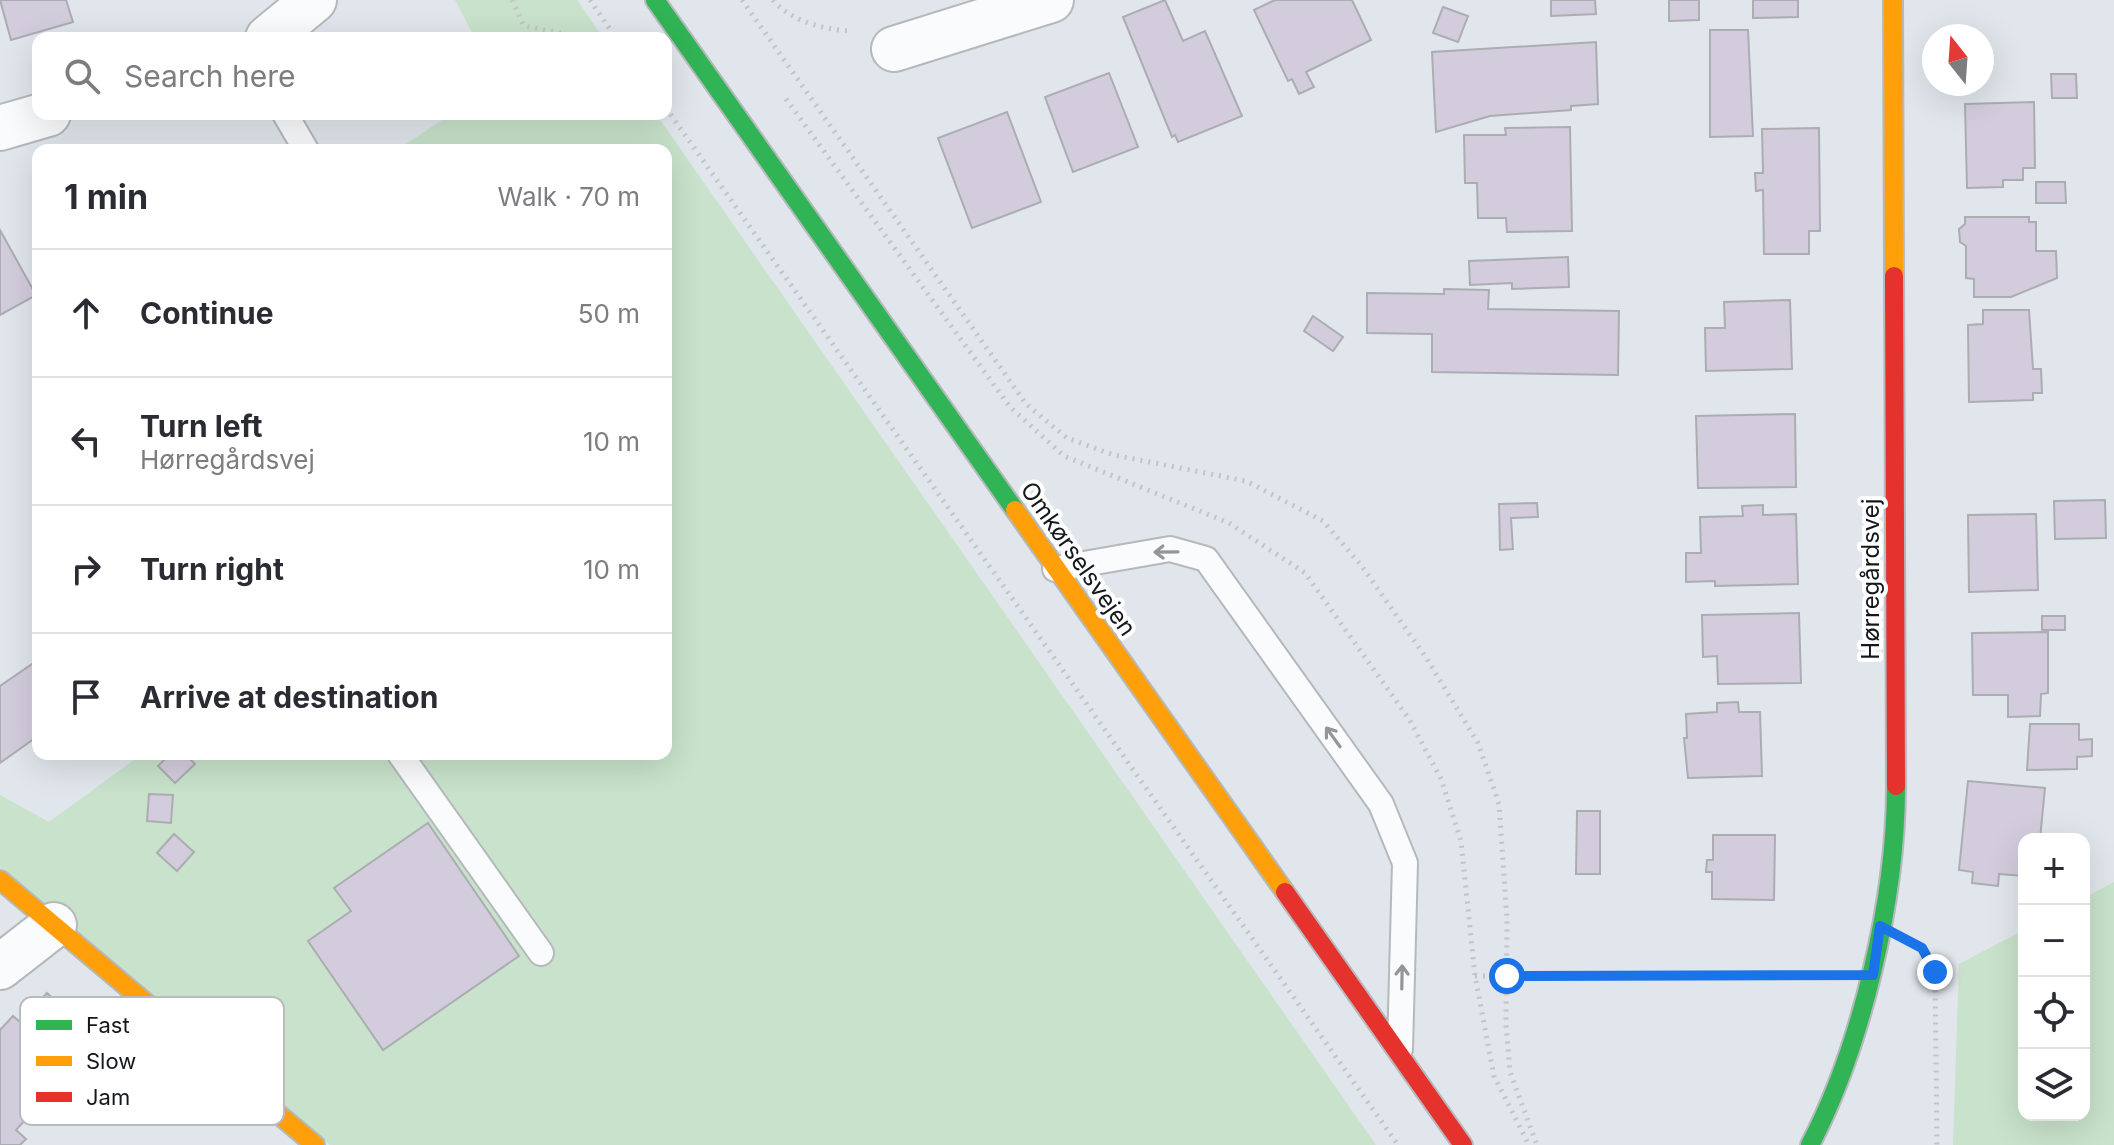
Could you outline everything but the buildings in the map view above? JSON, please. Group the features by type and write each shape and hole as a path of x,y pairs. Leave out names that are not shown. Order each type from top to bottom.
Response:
{"street":[{"path":"275,32 314,0"},
{"name":"Omkørselsvejen","path":"655,0 1463,1145"},
{"path":"894,49 1051,0"},
{"name":"Hørregårdsvej","path":"1810,1145 1830,1106 1873,975 1896,815 1893,0"},
{"path":"0,128 32,119"},
{"path":"0,880 139,997"},
{"path":"0,967 54,925"},
{"path":"284,1119 315,1145"}],"lane":[{"path":"288,120 302,144"},
{"path":"1055,569 1170,549 1206,559 1381,804 1405,863 1400,1055"},
{"path":"404,760 541,953"}],"path":[{"path":"512,0 524,26 556,32"},
{"path":"590,0 612,32"},
{"path":"773,0 779,7 818,27 888,31 894,49"},
{"path":"672,116 1398,1145"},
{"path":"1880,926 1922,948 1935,972 1937,1145"},
{"path":"1475,976 1873,975"}],"green space":[{"path":"455,0 577,0 599,32 472,32"},
{"path":"442,120 660,120 1376,1145 330,1145 284,1106 284,997 154,997 0,867 0,795 49,822 134,760 672,760 672,144 406,144"},
{"path":"2114,882 2114,1145 1953,1145 1959,964 2018,933 2018,1121 2090,1121 2090,895"}],"traffic: fast":[{"path":"655,0 1015,510"},
{"path":"1810,1145 1845,1063 1872,970 1890,876 1896,786"}],"traffic: slow":[{"path":"1893,0 1894,276"},
{"path":"1015,510 1285,892"},
{"path":"0,880 139,997"},
{"path":"284,1119 315,1145"}],"traffic: jam":[{"path":"1894,276 1896,786"},
{"path":"1285,892 1463,1145"}],"route":[{"path":"1507,976 1873,975 1880,926 1922,948 1935,972"}]}
